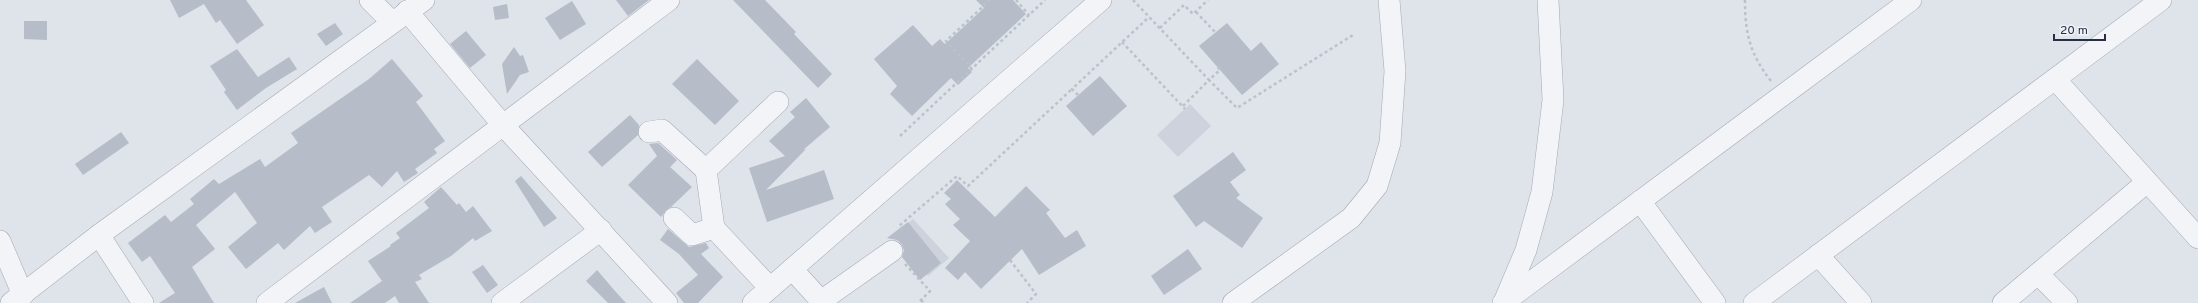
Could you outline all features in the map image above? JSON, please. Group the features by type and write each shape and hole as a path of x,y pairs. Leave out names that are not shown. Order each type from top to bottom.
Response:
{"street":[{"path":"370,0 408,11 502,124 667,303"},
{"path":"267,303 502,124 669,0"},
{"path":"753,303 1101,0"},
{"path":"1233,303 1351,218 1377,186 1390,143 1394,79 1388,0"},
{"path":"1503,303 1526,250 1542,192 1553,100 1548,0"},
{"path":"1503,303 1911,0"},
{"path":"1754,303 2161,0"},
{"path":"0,241 17,299 99,235 408,11"},
{"path":"2055,79 2198,238"},
{"path":"706,170 778,102"},
{"path":"649,132 662,130 706,170 714,228 770,288"},
{"path":"2003,303 2147,182"},
{"path":"1640,201 1715,303"},
{"path":"674,218 692,235 714,228"},
{"path":"502,303 601,230"},
{"path":"99,235 142,303"},
{"path":"792,269 822,302 896,255"},
{"path":"1818,256 1861,303"},
{"path":"2038,274 2066,303"}],"path":[{"path":"972,69 946,41 990,0"},
{"path":"1016,0 1029,15"},
{"path":"900,136 1045,0"},
{"path":"1160,28 1184,5 1193,14 1208,0"},
{"path":"1745,0 1745,18 1749,42 1754,57 1782,96"},
{"path":"1135,1 1237,108 1353,35"},
{"path":"1196,12 1216,33"},
{"path":"902,230 899,226 957,176 968,186 1149,17"},
{"path":"1122,42 1184,107 1220,70 1216,66"},
{"path":"1072,89 1078,95"},
{"path":"896,255 930,291 918,303"},
{"path":"1010,260 1036,294 1027,303"},
{"path":"921,300 924,303"}],"shaded area":[{"path":"1190,104 1211,126 1178,157 1157,135"},
{"path":"913,219 949,258 928,276 898,244 904,239 898,232"}],"building":[{"path":"170,0 246,0 264,25 237,44 220,20 216,23 204,4 179,18"},
{"path":"616,0 649,0 628,16"},
{"path":"733,0 765,0 796,32 794,34 832,74 818,88"},
{"path":"976,0 1013,0 1026,14 968,68 972,72 958,85 951,78 912,116 890,94 897,86 874,59 913,25 932,46 940,39 945,44 984,8"},
{"path":"572,1 586,24 560,40 545,18"},
{"path":"507,4 509,18 495,20 493,7"},
{"path":"24,21 47,21 47,40 24,39"},
{"path":"335,23 343,34 326,46 317,34"},
{"path":"1227,23 1251,51 1261,42 1279,64 1242,95 1199,46"},
{"path":"466,31 486,55 470,68 450,44"},
{"path":"514,47 520,56 523,55 529,72 520,75 507,94 502,64"},
{"path":"237,49 258,77 289,57 297,69 266,88 237,110 224,92 226,90 210,66"},
{"path":"392,59 423,96 416,102 445,141 434,149 437,153 415,169 418,173 404,182 397,171 382,187 369,175 322,207 332,222 315,233 310,226 284,250 278,243 246,269 228,247 257,223 235,192 196,225 215,249 192,267 214,303 159,303 175,293 150,256 142,262 128,243 165,215 171,222 194,204 190,199 214,179 219,184 260,159 265,167 298,143 291,133 369,79"},
{"path":"697,59 739,101 715,125 672,84"},
{"path":"1100,76 1127,106 1093,136 1066,106"},
{"path":"806,98 830,127 803,150 806,149 766,190 824,170 834,199 767,222 749,168 785,156 769,141 795,117 790,112"},
{"path":"630,115 639,125 638,135 602,167 588,152"},
{"path":"121,132 129,143 83,175 75,164"},
{"path":"658,143 677,160 670,167 692,187 666,210 661,217 628,185 657,156 649,144"},
{"path":"1233,152 1246,170 1230,182 1240,195 1236,198 1263,218 1242,248 1204,221 1196,227 1173,196"},
{"path":"521,176 557,218 544,227 515,181"},
{"path":"957,180 995,217 1026,186 1050,210 1046,213 1065,238 1077,230 1086,246 1039,275 1022,249 981,289 965,272 958,280 945,268 970,241 953,225 960,219 945,204 951,199 944,193"},
{"path":"441,187 457,205 459,203 466,212 473,206 492,231 475,241 473,238 451,256 419,275 422,279 415,282 429,303 399,303 395,296 385,303 350,303 382,281 368,261 391,246 390,245 400,238 396,233 429,208 424,202"},
{"path":"908,222 941,263 920,280 902,257 904,250 902,244 897,240 887,238"},
{"path":"668,229 689,247 706,243 709,248 701,254 723,277 698,303 684,303 676,293 698,275 679,254 660,240"},
{"path":"1188,249 1202,269 1164,295 1151,276"},
{"path":"483,265 498,285 487,293 472,272"},
{"path":"597,270 626,303 608,303 586,281"},
{"path":"324,287 332,303 295,303"}]}
